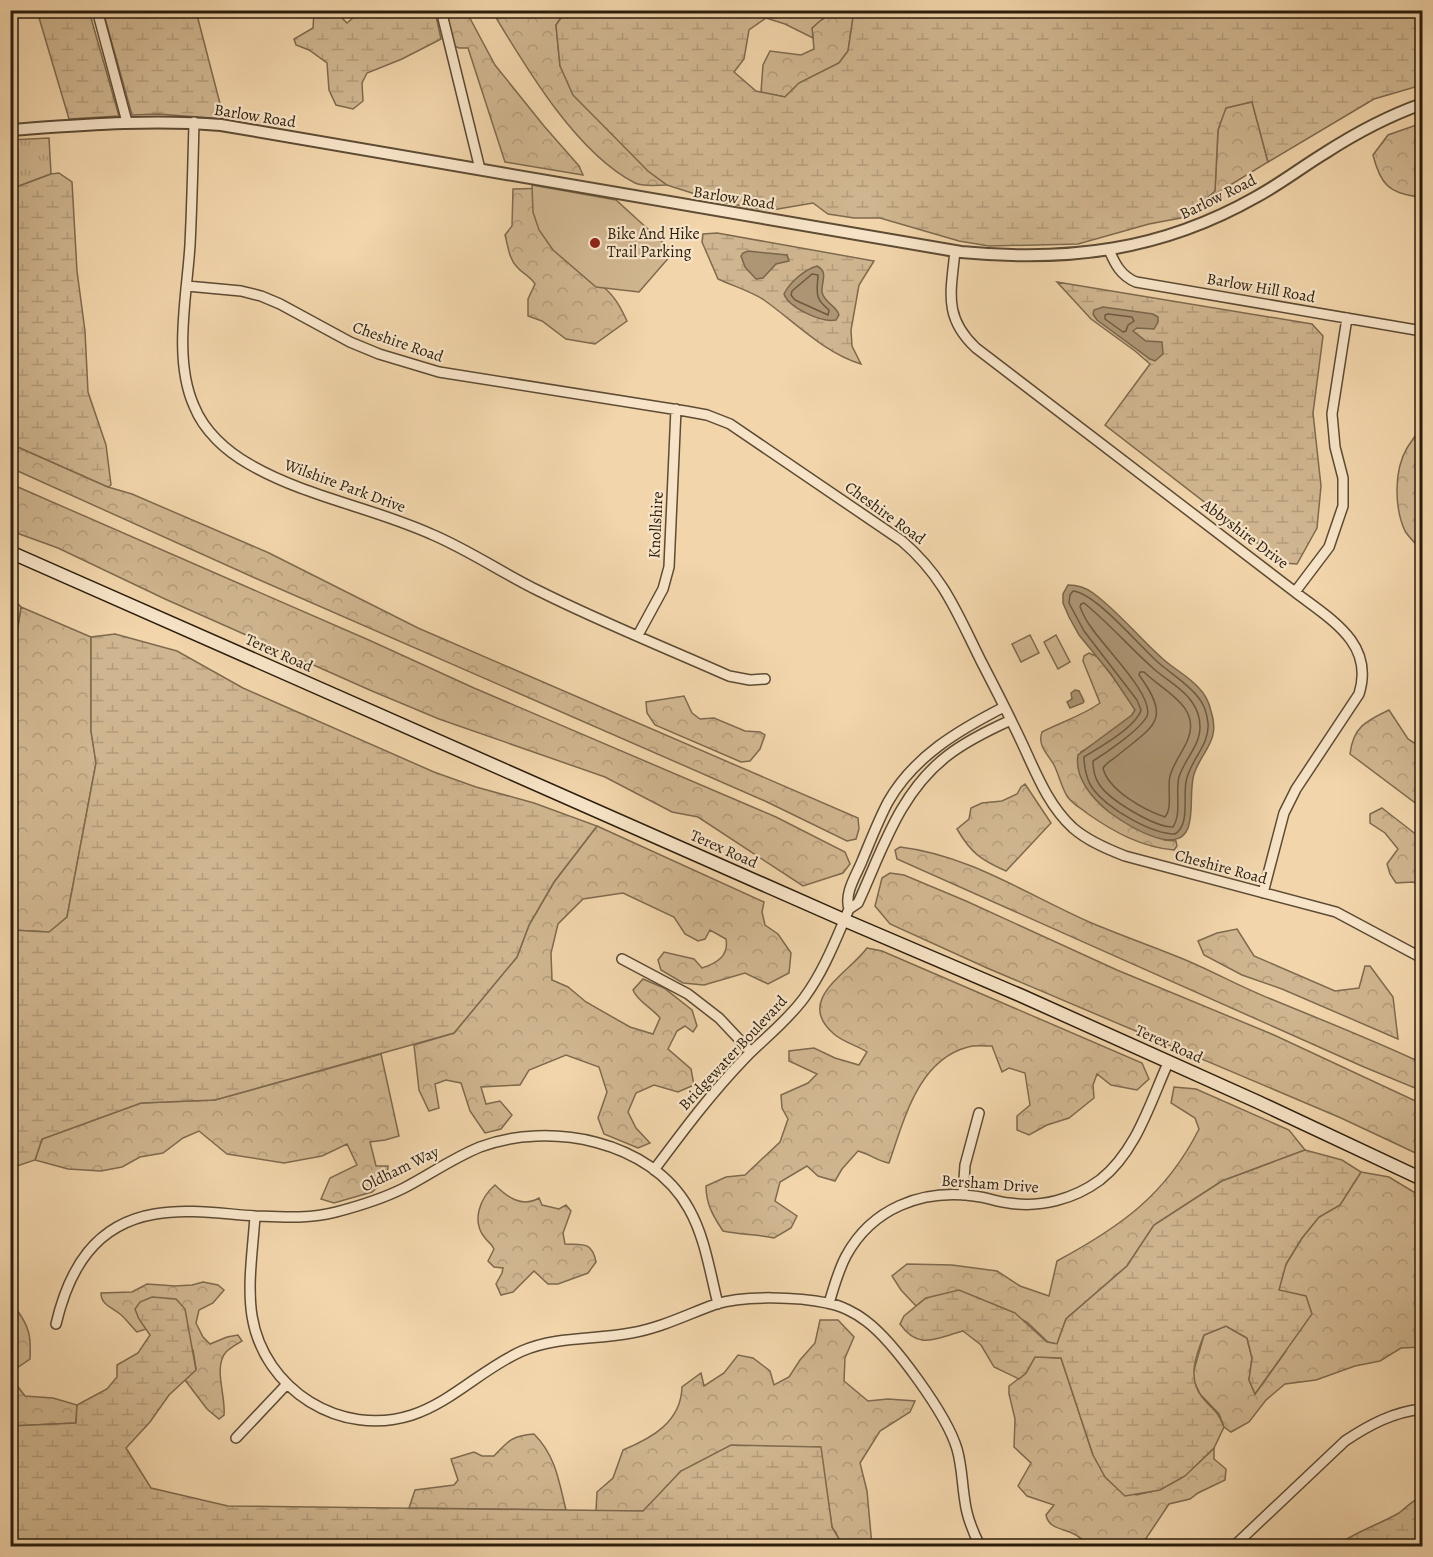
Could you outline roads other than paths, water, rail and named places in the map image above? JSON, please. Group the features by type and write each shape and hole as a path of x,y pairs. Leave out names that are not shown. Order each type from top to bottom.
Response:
{"main road":[{"name":"Terex Road","path":"10,552 847,915 1168,1063 1382,1158 1422,1179"}],"street":[{"path":"97,10 127,122"},
{"path":"441,10 480,169"},
{"name":"Barlow Road","path":"10,130 127,122 194,122 955,251 1042,257 1109,250 1171,235 1231,210 1264,193 1349,138 1422,104"},
{"name":"Wilshire Park Drive","path":"194,122 183,359 188,390 201,419 226,447 251,465 284,481 319,496 431,534 478,556 540,592 729,676 750,680 765,679"},
{"name":"Barlow Hill Road","path":"1109,250 1118,268 1125,276 1136,282 1422,331"},
{"name":"Abbyshire Drive","path":"955,251 950,299 955,320 963,336 1344,630 1354,643 1362,660 1362,685 1356,701 1296,789 1284,813 1263,893"},
{"name":"Cheshire Road","path":"187,286 241,291 261,296 350,342 431,370 707,415 730,424 892,534 919,555 939,580 950,599 1041,784 1061,816 1075,829 1099,845 1125,856 1336,912 1422,958"},
{"path":"1295,592 1329,548 1343,506 1343,478 1335,447 1332,414 1347,318"},
{"name":"Knollshire","path":"638,635 663,589 669,567 676,410"},
{"path":"847,915 847,900 882,815 902,781 918,763 951,736 1004,707"},
{"path":"847,915 858,903 894,820 928,773 947,755 977,736 1011,720"},
{"path":"918,763 928,773"},
{"path":"882,815 894,820"},
{"name":"Bridgewater Boulevard","path":"654,1170 698,1112 751,1052 788,1018 806,996 847,915"},
{"path":"622,959 688,994 719,1018 751,1052"},
{"name":"Bersham Drive","path":"829,1303 839,1270 855,1241 875,1220 903,1203 944,1194 1008,1203 1038,1204 1063,1199 1088,1188 1112,1169 1133,1141 1168,1063"},
{"path":"963,1195 965,1165 979,1113"},
{"name":"Oldham Way","path":"56,1324 66,1287 82,1258 101,1239 122,1226 155,1214 177,1212 283,1218 314,1216 370,1202 402,1189 479,1148 516,1138 554,1136 590,1140 622,1152 654,1170 679,1194 689,1209 700,1235 718,1304"},
{"path":"255,1216 252,1316 264,1352 276,1372 287,1384 312,1404 331,1413 369,1421 396,1419 420,1412 522,1351 561,1340 632,1333 657,1327 718,1304 764,1299 829,1303 864,1319 880,1332 942,1417 957,1449 969,1521 980,1546"},
{"path":"236,1438 287,1384"},
{"path":"1233,1546 1345,1441 1364,1428 1386,1418 1422,1409"}],"water":[{"path":"748,251 787,255 789,261 776,264 763,278 756,279 745,267 741,256"},
{"path":"817,266 824,274 823,296 839,315 836,320 815,317 799,309 784,294 798,277"},
{"path":"1103,307 1153,314 1158,317 1154,329 1137,328 1133,331 1146,341 1162,342 1163,354 1155,361 1150,359 1097,320 1093,314 1094,310"},
{"path":"1068,585 1084,588 1102,600 1163,659 1194,683 1208,701 1214,730 1212,738 1194,774 1188,828 1182,836 1173,840 1162,839 1138,830 1109,812 1097,801 1082,780 1078,755 1132,715 1135,710 1111,674 1079,635 1069,617 1063,603 1063,594"},
{"path":"1075,690 1079,691 1084,701 1070,708 1067,702 1072,699 1071,693"}],"place":[{"name":"Bike And Hike Trail Parking","path":"595,243"}]}
